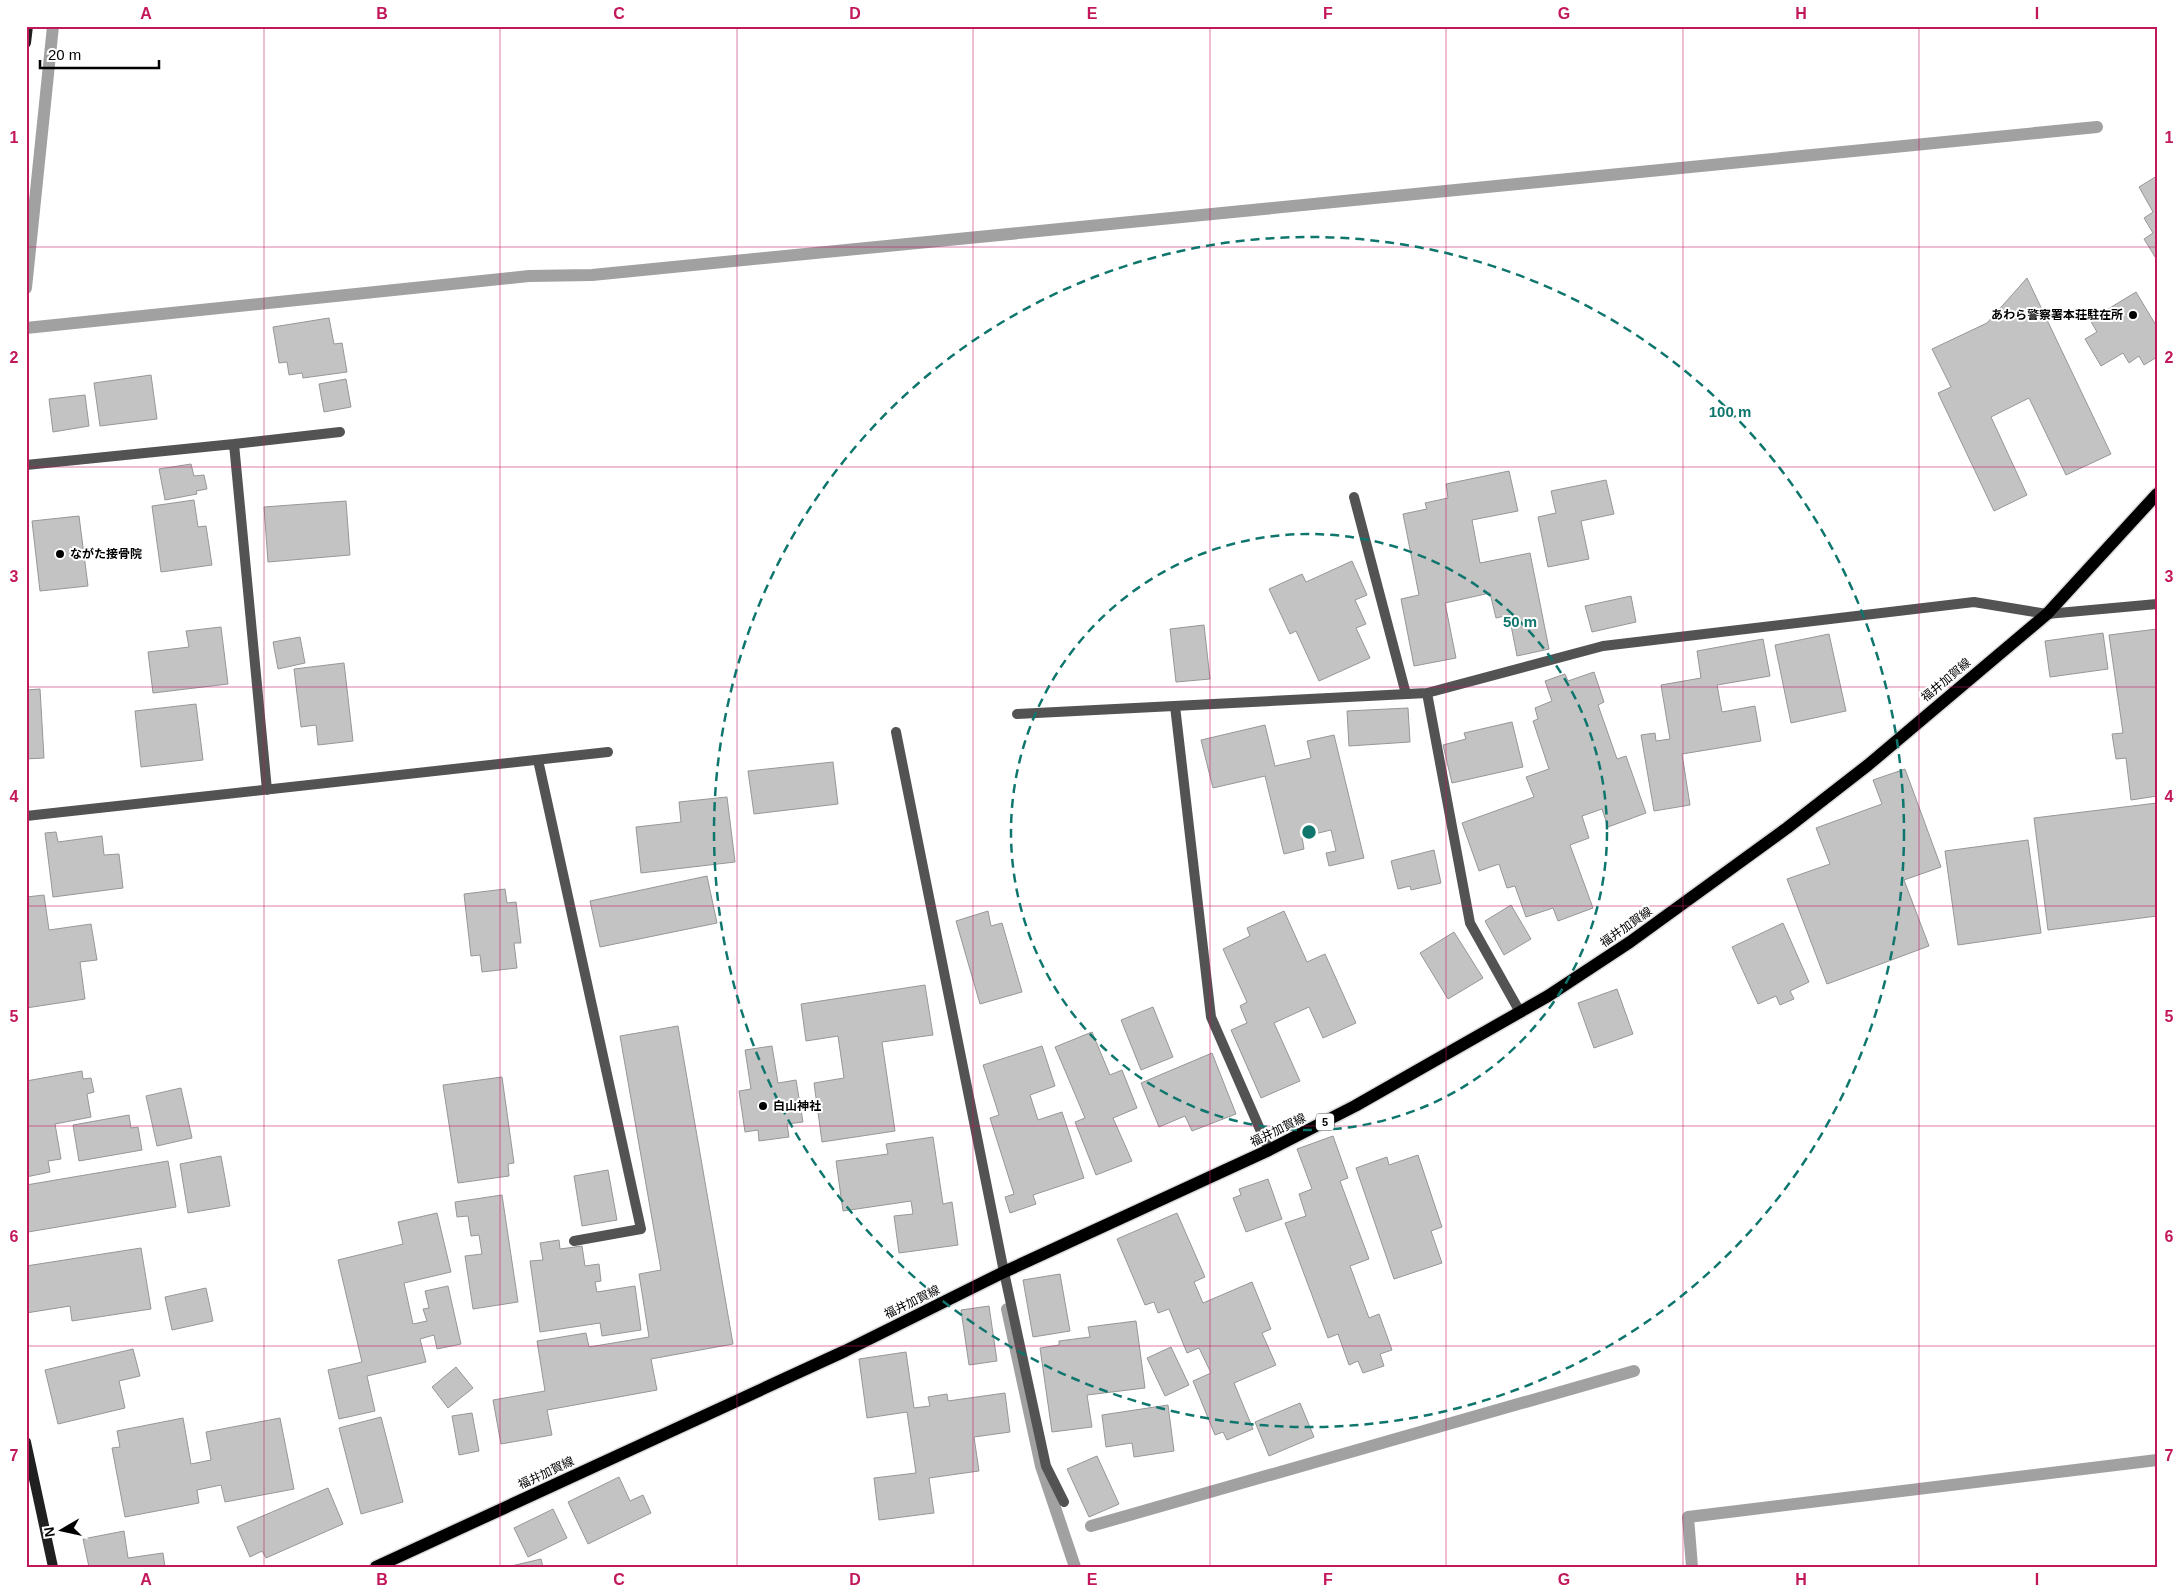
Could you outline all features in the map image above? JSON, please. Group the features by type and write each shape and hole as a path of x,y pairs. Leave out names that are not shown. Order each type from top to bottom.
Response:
{"main road":[{"path":"26,43 28,26"},
{"name":"福井加賀線","path":"380,1566 845,1351 1004,1272 1269,1150 1355,1106 1520,1012 1630,942 1787,828 1868,765 2047,614 2157,494"},
{"path":"26,1442 53,1567"}],"street":[{"path":"26,465 340,432"},
{"path":"234,444 267,790"},
{"path":"1354,497 1406,694"},
{"path":"1017,714 1427,693 1603,646 1974,602 2047,614 2157,604"},
{"path":"1427,693 1470,923 1520,1012"},
{"path":"1175,706 1210,1017 1269,1150"},
{"path":"896,732 1004,1272 1046,1466 1064,1502"},
{"path":"26,816 608,752"},
{"path":"538,760 641,1228 574,1241"}],"building":[{"path":"2157,176 2157,260 2144,239 2153,233 2144,218 2153,212 2139,187"},
{"path":"2027,278 2111,454 2066,475 2029,398 1991,417 2027,495 1994,511 1938,393 1951,387 1932,349 1987,323"},
{"path":"2136,292 2157,327 2157,357 2144,365 2139,356 2129,363 2123,353 2101,366 2085,339 2097,332 2090,320"},
{"path":"329,318 334,344 342,343 347,372 303,378 302,373 289,375 287,362 279,363 273,327"},
{"path":"151,375 157,419 100,426 94,383"},
{"path":"346,379 351,407 324,412 319,384"},
{"path":"85,395 89,426 53,432 49,399"},
{"path":"191,464 194,476 204,475 207,489 196,491 197,494 165,500 159,469"},
{"path":"1509,471 1518,511 1472,520 1480,563 1530,553 1549,649 1517,656 1509,615 1496,618 1490,593 1445,603 1456,658 1414,666 1401,599 1419,595 1403,514 1427,509 1425,503 1448,498 1446,484"},
{"path":"1606,480 1614,514 1581,521 1589,559 1548,567 1538,517 1556,513 1551,491"},
{"path":"194,500 198,527 206,526 212,565 161,572 152,506"},
{"path":"346,501 350,555 268,562 264,507"},
{"name":"ながた接骨院","path":"79,516 88,586 40,591 32,521"},
{"path":"1352,561 1367,595 1355,600 1366,624 1356,628 1370,658 1319,681 1296,631 1290,634 1269,589 1302,574 1306,582"},
{"path":"1631,596 1636,622 1592,632 1585,606"},
{"path":"1204,625 1210,679 1176,682 1170,629"},
{"path":"221,627 228,684 153,693 148,652 189,647 186,631"},
{"path":"2157,629 2157,796 2131,800 2126,758 2116,759 2112,734 2123,733 2109,635"},
{"path":"2103,633 2108,669 2050,677 2045,641"},
{"path":"1829,634 1846,711 1791,723 1775,645"},
{"path":"300,637 305,663 278,669 273,642"},
{"path":"1763,639 1770,676 1717,685 1722,712 1755,706 1761,741 1682,754 1690,805 1654,811 1641,735 1655,733 1656,741 1670,739 1661,685 1701,678 1697,651"},
{"path":"344,663 353,741 318,745 316,725 301,727 294,669"},
{"path":"1594,672 1604,702 1598,705 1617,759 1626,756 1646,813 1608,827 1602,809 1582,816 1589,838 1570,845 1593,908 1558,921 1553,908 1526,917 1515,886 1507,888 1499,864 1479,871 1462,823 1534,797 1526,777 1549,769 1533,721 1538,719 1535,708 1552,701 1545,681 1565,674 1568,681"},
{"path":"40,689 44,758 26,759 26,690"},
{"path":"196,704 203,760 141,767 135,711"},
{"path":"1408,708 1410,742 1349,746 1347,711"},
{"path":"1512,722 1523,767 1452,783 1443,745 1466,739 1464,733"},
{"path":"1265,725 1275,766 1311,758 1307,741 1334,735 1364,858 1329,866 1326,853 1336,851 1331,830 1302,837 1304,849 1284,854 1265,776 1213,788 1201,740"},
{"path":"833,762 838,804 754,814 748,771"},
{"path":"1905,769 1941,867 1904,880 1929,946 1827,984 1787,879 1830,864 1816,828 1882,804 1873,780"},
{"path":"727,797 735,862 641,873 636,827 681,822 679,802"},
{"path":"2157,803 2157,916 2048,930 2034,818"},
{"path":"56,832 58,842 102,836 104,855 119,854 123,888 53,897 45,833"},
{"path":"2028,840 2041,933 1958,945 1945,851"},
{"path":"1434,850 1441,883 1411,890 1410,886 1398,889 1391,861"},
{"path":"707,876 717,923 600,947 590,901"},
{"path":"505,889 507,903 516,902 521,943 514,943 517,968 482,972 480,955 471,956 464,894"},
{"path":"44,895 49,930 91,924 97,960 80,962 85,999 26,1008 26,897"},
{"path":"1511,905 1531,939 1504,955 1485,921"},
{"path":"988,911 991,926 1002,923 1022,992 980,1004 956,921"},
{"path":"1284,911 1307,962 1325,954 1356,1023 1323,1038 1309,1007 1274,1023 1300,1081 1261,1098 1231,1030 1247,1023 1240,1006 1247,1002 1223,949 1250,936 1247,928"},
{"path":"1783,923 1809,982 1790,991 1794,999 1780,1005 1776,996 1758,1004 1732,947"},
{"path":"1454,932 1483,978 1448,999 1420,953"},
{"path":"925,985 933,1035 882,1042 895,1131 822,1142 814,1083 844,1078 838,1036 806,1041 801,1004"},
{"path":"1617,989 1633,1034 1594,1048 1578,1003"},
{"path":"1153,1007 1173,1057 1141,1070 1121,1020"},
{"path":"678,1026 733,1344 651,1359 657,1390 547,1410 552,1435 501,1444 493,1400 545,1391 537,1341 586,1333 589,1347 649,1337 639,1274 661,1270 620,1036"},
{"path":"1092,1032 1110,1075 1122,1070 1137,1108 1113,1118 1132,1161 1096,1175 1075,1122 1085,1118 1055,1047"},
{"path":"772,1046 778,1083 796,1080 803,1122 787,1124 789,1137 759,1141 758,1130 745,1132 739,1091 751,1089 745,1050"},
{"path":"1042,1046 1055,1086 1030,1095 1038,1120 1062,1112 1084,1178 1033,1195 1036,1204 1010,1213 1005,1197 1014,1194 990,1118 999,1115 983,1065"},
{"path":"1212,1053 1236,1114 1192,1131 1185,1116 1159,1127 1141,1083"},
{"path":"82,1071 83,1079 91,1078 94,1092 87,1094 91,1117 55,1124 61,1159 48,1161 50,1172 26,1177 26,1081"},
{"path":"502,1077 514,1163 508,1164 509,1176 458,1183 443,1085"},
{"path":"181,1088 192,1138 157,1146 146,1096"},
{"path":"129,1115 131,1128 138,1127 142,1150 79,1161 73,1125"},
{"path":"1333,1136 1348,1178 1340,1181 1369,1259 1350,1266 1369,1318 1379,1314 1392,1350 1380,1354 1384,1366 1363,1373 1358,1361 1349,1365 1338,1334 1328,1338 1285,1223 1306,1216 1299,1194 1312,1189 1297,1149"},
{"path":"933,1137 943,1204 952,1202 958,1245 899,1253 894,1216 913,1214 911,1201 843,1211 836,1161 888,1154 886,1144"},
{"path":"1418,1155 1442,1227 1431,1231 1442,1263 1394,1279 1356,1168 1387,1157 1389,1165"},
{"path":"221,1156 230,1206 188,1213 180,1164"},
{"path":"168,1161 176,1207 28,1232 26,1185"},
{"path":"608,1170 617,1220 582,1226 574,1176"},
{"path":"1268,1179 1282,1219 1246,1232 1233,1198 1241,1195 1239,1189"},
{"path":"502,1195 518,1302 473,1309 465,1256 482,1254 479,1235 471,1236 468,1216 457,1217 455,1202"},
{"path":"437,1213 451,1272 404,1283 413,1324 427,1321 423,1309 429,1308 425,1291 448,1286 461,1344 437,1349 434,1335 420,1339 426,1362 367,1376 375,1411 339,1419 328,1370 362,1362 338,1260 403,1244 398,1222"},
{"path":"1177,1213 1205,1277 1194,1282 1203,1303 1252,1282 1271,1329 1262,1333 1276,1365 1234,1383 1253,1429 1227,1440 1223,1432 1215,1435 1193,1381 1211,1373 1199,1348 1187,1353 1169,1309 1158,1313 1154,1302 1145,1305 1117,1239"},
{"path":"559,1240 560,1249 582,1246 585,1266 599,1264 601,1281 595,1282 597,1292 635,1286 641,1330 602,1336 600,1323 540,1332 530,1261 543,1260 540,1243"},
{"path":"141,1248 151,1309 72,1321 70,1306 26,1313 26,1266"},
{"path":"1060,1274 1070,1331 1033,1337 1023,1280"},
{"path":"206,1288 213,1321 172,1330 165,1297"},
{"path":"989,1306 997,1361 969,1365 961,1310"},
{"path":"1136,1321 1145,1388 1087,1395 1092,1427 1052,1432 1040,1348 1059,1345 1059,1341 1090,1337 1088,1327"},
{"path":"1171,1347 1189,1385 1165,1396 1147,1358"},
{"path":"133,1349 140,1376 119,1381 125,1408 58,1424 45,1370"},
{"path":"906,1352 914,1408 930,1406 928,1397 947,1394 948,1401 1005,1393 1010,1432 974,1437 979,1471 929,1478 934,1513 879,1520 874,1478 916,1473 907,1412 867,1418 859,1359"},
{"path":"456,1367 473,1388 448,1408 432,1387"},
{"path":"1300,1403 1314,1437 1269,1456 1255,1422"},
{"path":"1168,1405 1174,1451 1134,1457 1132,1443 1106,1447 1102,1415"},
{"path":"472,1413 479,1451 459,1455 452,1416"},
{"path":"381,1417 403,1502 361,1514 339,1428"},
{"path":"183,1418 191,1464 211,1460 206,1432 280,1418 294,1489 225,1502 221,1485 197,1490 199,1503 125,1517 112,1448 120,1447 117,1431"},
{"path":"1097,1456 1119,1504 1089,1517 1067,1469"},
{"path":"619,1477 630,1501 643,1495 651,1513 588,1544 568,1502"},
{"path":"328,1488 343,1524 266,1558 262,1551 250,1557 237,1527"},
{"path":"553,1509 567,1538 528,1557 514,1528"},
{"path":"124,1531 128,1558 163,1553 165,1567 89,1567 83,1539"},
{"path":"541,1559 543,1567 507,1567"}],"waterway":[{"path":"26,288 53,26"},
{"path":"26,328 529,276 592,275 2097,127"},
{"path":"1007,1309 1041,1466 1075,1567"},
{"path":"1091,1526 1634,1371"},
{"path":"1692,1567 1688,1517 2157,1460"}],"place":[{"name":"あわら警察署本荘駐在所","path":"2133,315"},
{"name":"ながた接骨院","path":"60,554"},
{"name":"白山神社","path":"763,1106"}]}
